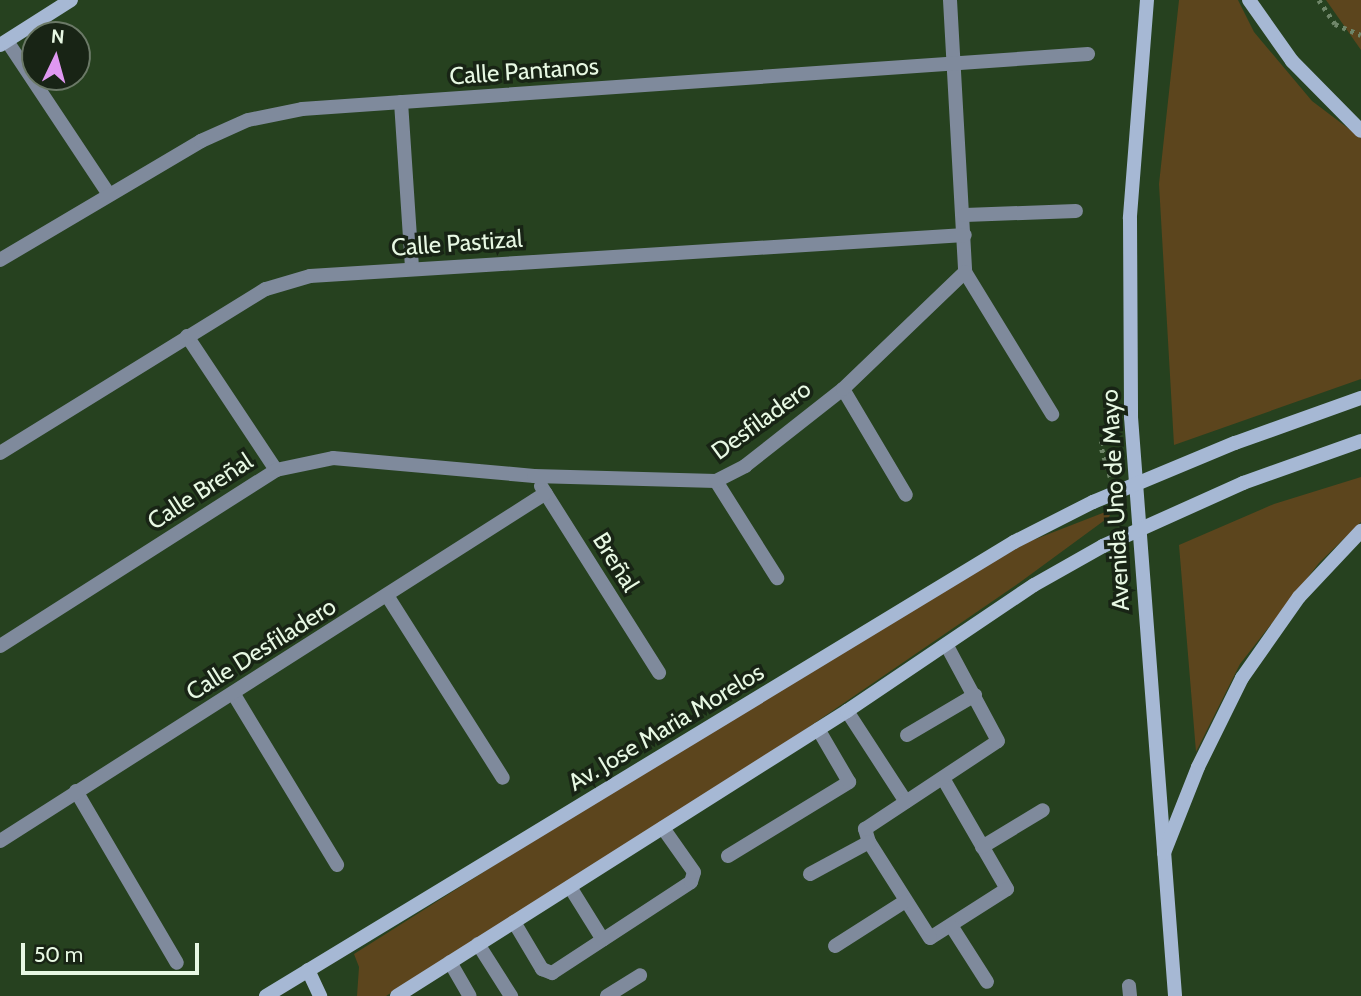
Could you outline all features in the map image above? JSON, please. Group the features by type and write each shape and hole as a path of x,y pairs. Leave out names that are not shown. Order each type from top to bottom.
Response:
{"main road":[{"path":"3,43 55,4 71,0"},
{"name":"Avenida Uno de Mayo","path":"1147,0 1130,218 1131,417 1162,858 1175,996"},
{"path":"1249,0 1292,61 1361,131"},
{"name":"Av. Jose Maria Morelos","path":"266,996 1014,542 1093,502 1235,443 1361,398"},
{"path":"397,996 847,711 1034,585 1103,546 1242,483 1361,441"},
{"path":"1162,858 1198,767 1242,678 1299,597 1361,531"},
{"path":"308,970 320,996"}],"street":[{"path":"950,0 965,215 965,272 1052,414"},
{"path":"3,43 108,193"},
{"name":"Calle Pantanos","path":"0,260 108,193 248,120 302,109 1088,54"},
{"path":"401,102 412,268"},
{"path":"965,215 1076,211"},
{"name":"Calle Pastizal","path":"0,453 187,335 266,289 310,276 965,235"},
{"name":"Desfiladero","path":"534,476 716,481 745,466 843,388 965,272"},
{"path":"187,335 276,470"},
{"path":"843,388 906,495"},
{"name":"Calle Breñal","path":"0,646 276,470 333,458 534,476"},
{"name":"Breñal","path":"534,476 659,673"},
{"path":"716,481 777,578"},
{"name":"Calle Desfiladero","path":"0,841 388,597 546,493"},
{"path":"388,597 503,778"},
{"path":"944,780 1007,890 952,927 930,938 904,902 869,842 868,825 944,780 998,741 947,646"},
{"path":"233,693 337,865"},
{"path":"906,735 975,695"},
{"path":"847,711 906,802"},
{"path":"728,856 849,782 818,729"},
{"path":"76,791 177,962"},
{"path":"982,847 1043,810"},
{"path":"514,922 547,973 603,940 695,877 663,828"},
{"path":"810,874 869,842"},
{"path":"570,887 603,940"},
{"path":"835,946 904,902"},
{"path":"952,927 987,982"},
{"path":"478,944 511,996"},
{"path":"450,962 470,996"},
{"path":"607,996 640,975"}],"path":[{"path":"1319,0 1335,24 1361,35"},
{"path":"1100,482 1110,477 1100,444 1131,417"}],"shaded area":[{"path":"1179,0 1238,0 1254,32 1312,101 1361,138 1361,379 1174,445 1159,184"},
{"path":"1326,0 1361,0 1361,50"},
{"path":"1361,477 1361,522 1319,563 1240,664 1196,752 1179,545 1274,504"},
{"path":"1113,509 1109,517 1019,583 768,755 386,996 357,996 359,967 354,954 792,677 1028,542"}]}
